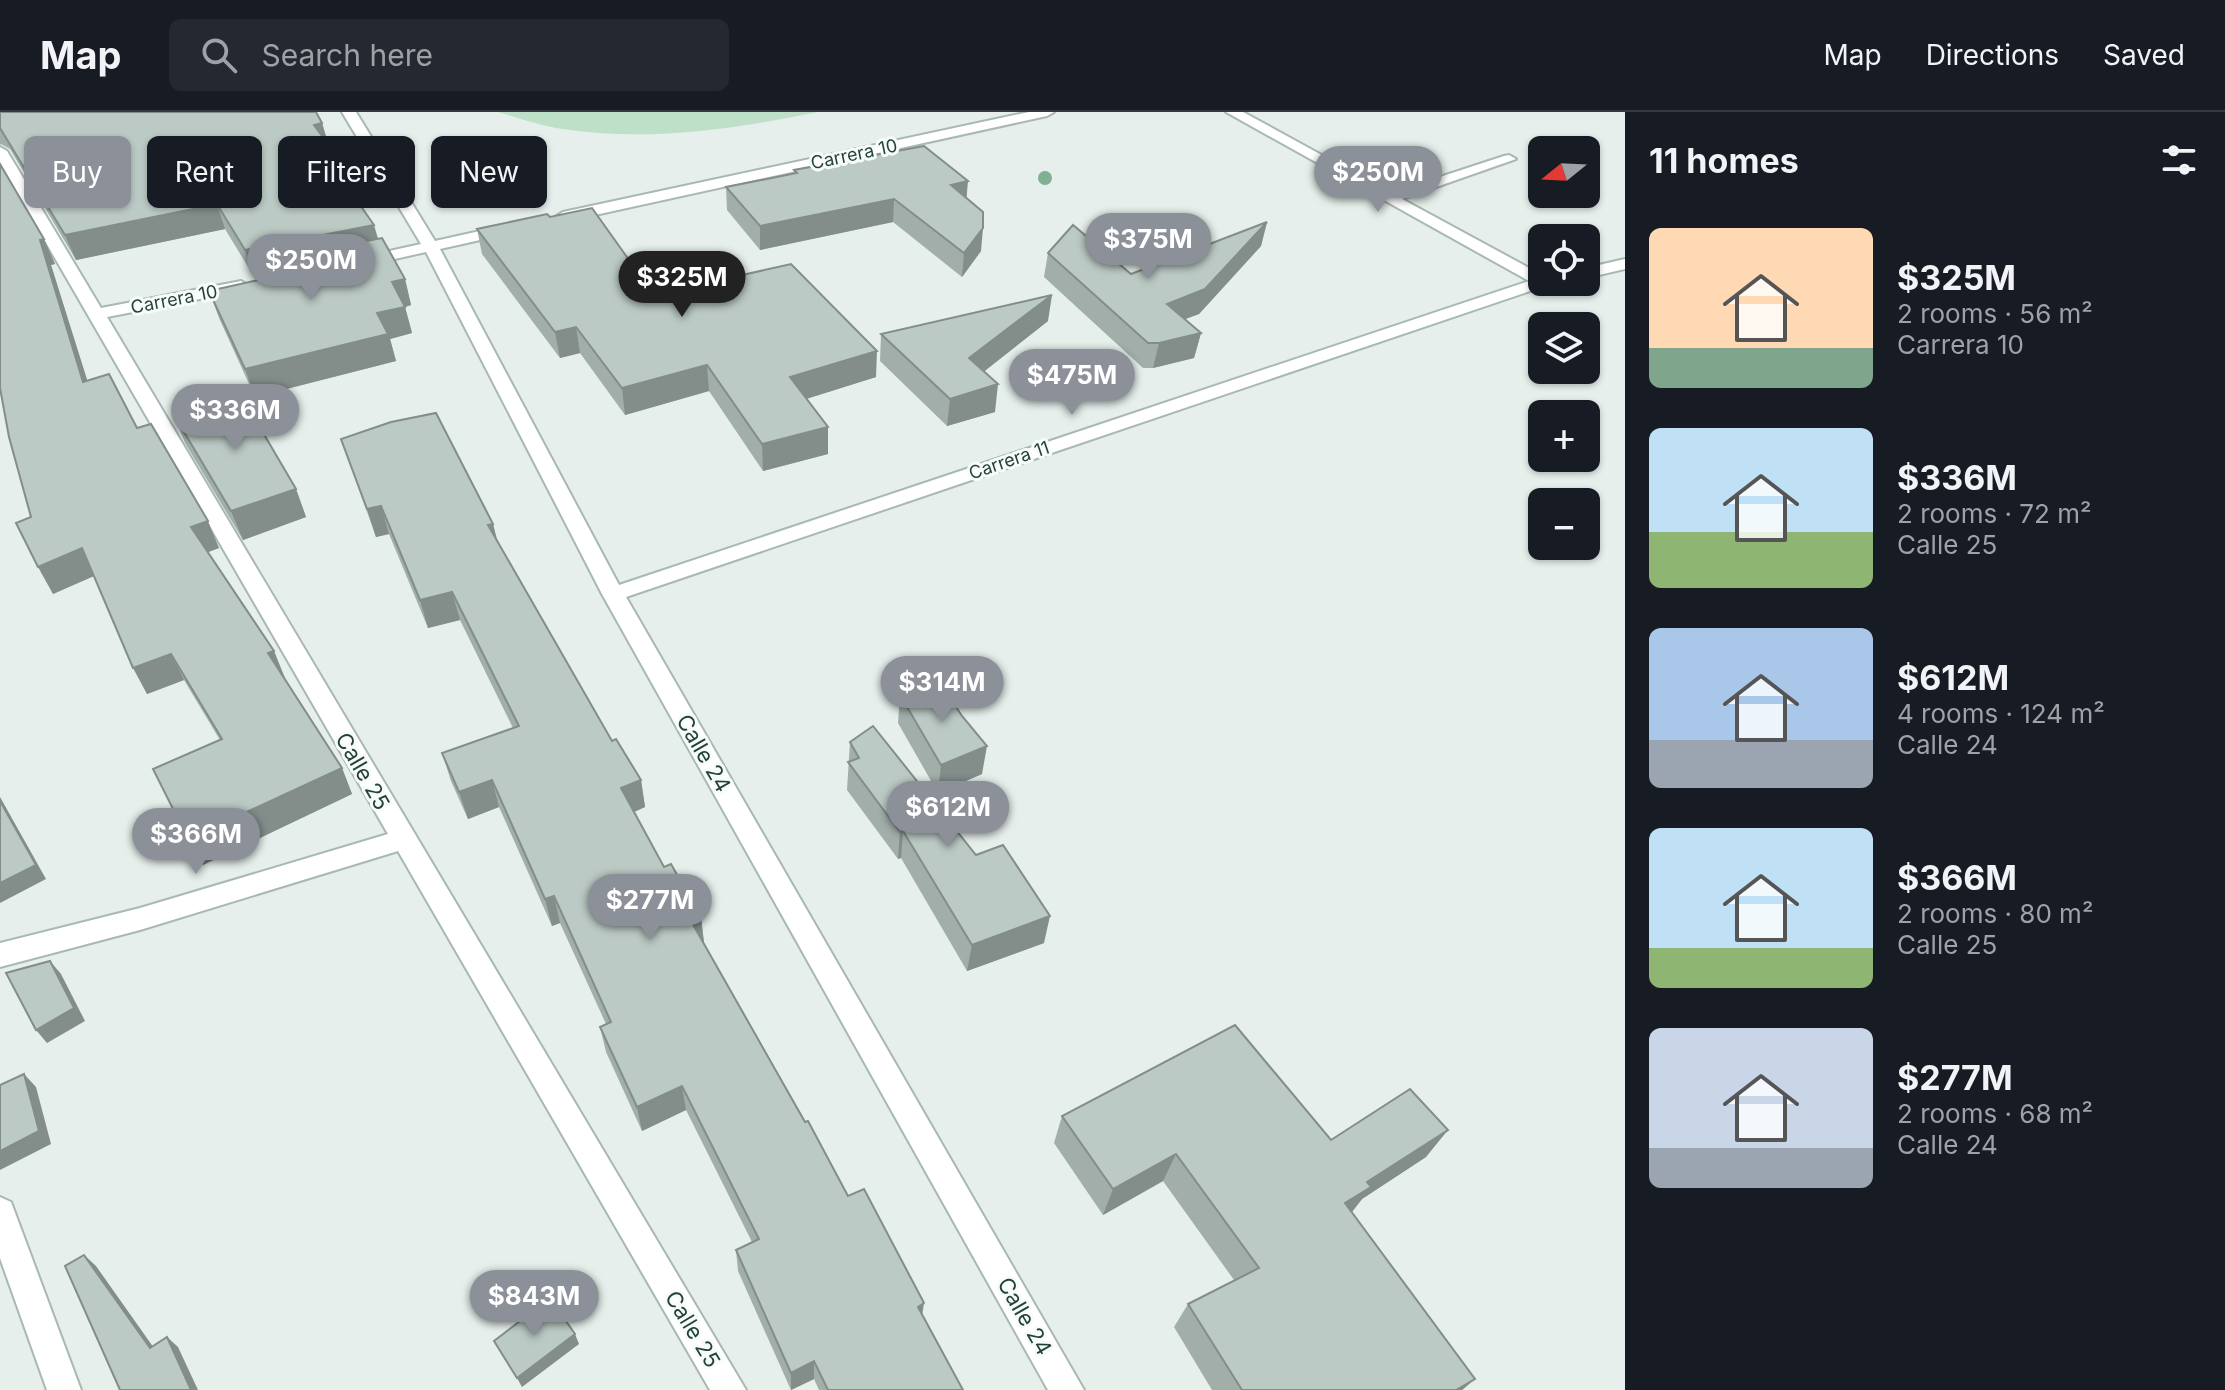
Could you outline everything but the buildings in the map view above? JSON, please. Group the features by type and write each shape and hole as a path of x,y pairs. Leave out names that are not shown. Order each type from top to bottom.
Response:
{"street":[{"name":"Calle 24","path":"349,112 431,247 613,594 1067,1390"},
{"name":"Carrera 10","path":"550,220 1047,112"},
{"path":"1233,112 1528,274"},
{"name":"Calle 25","path":"0,151 729,1390"},
{"path":"1389,198 1509,159"},
{"path":"340,265 520,227"},
{"path":"1600,270 1625,264"},
{"name":"Carrera 10","path":"98,314 249,284"},
{"name":"Carrera 11","path":"613,594 1528,287"},
{"path":"0,955 140,919 403,839"},
{"path":"0,1213 64,1390"}],"green space":[{"path":"498,112 818,112 691,132 627,134 555,128"}]}
